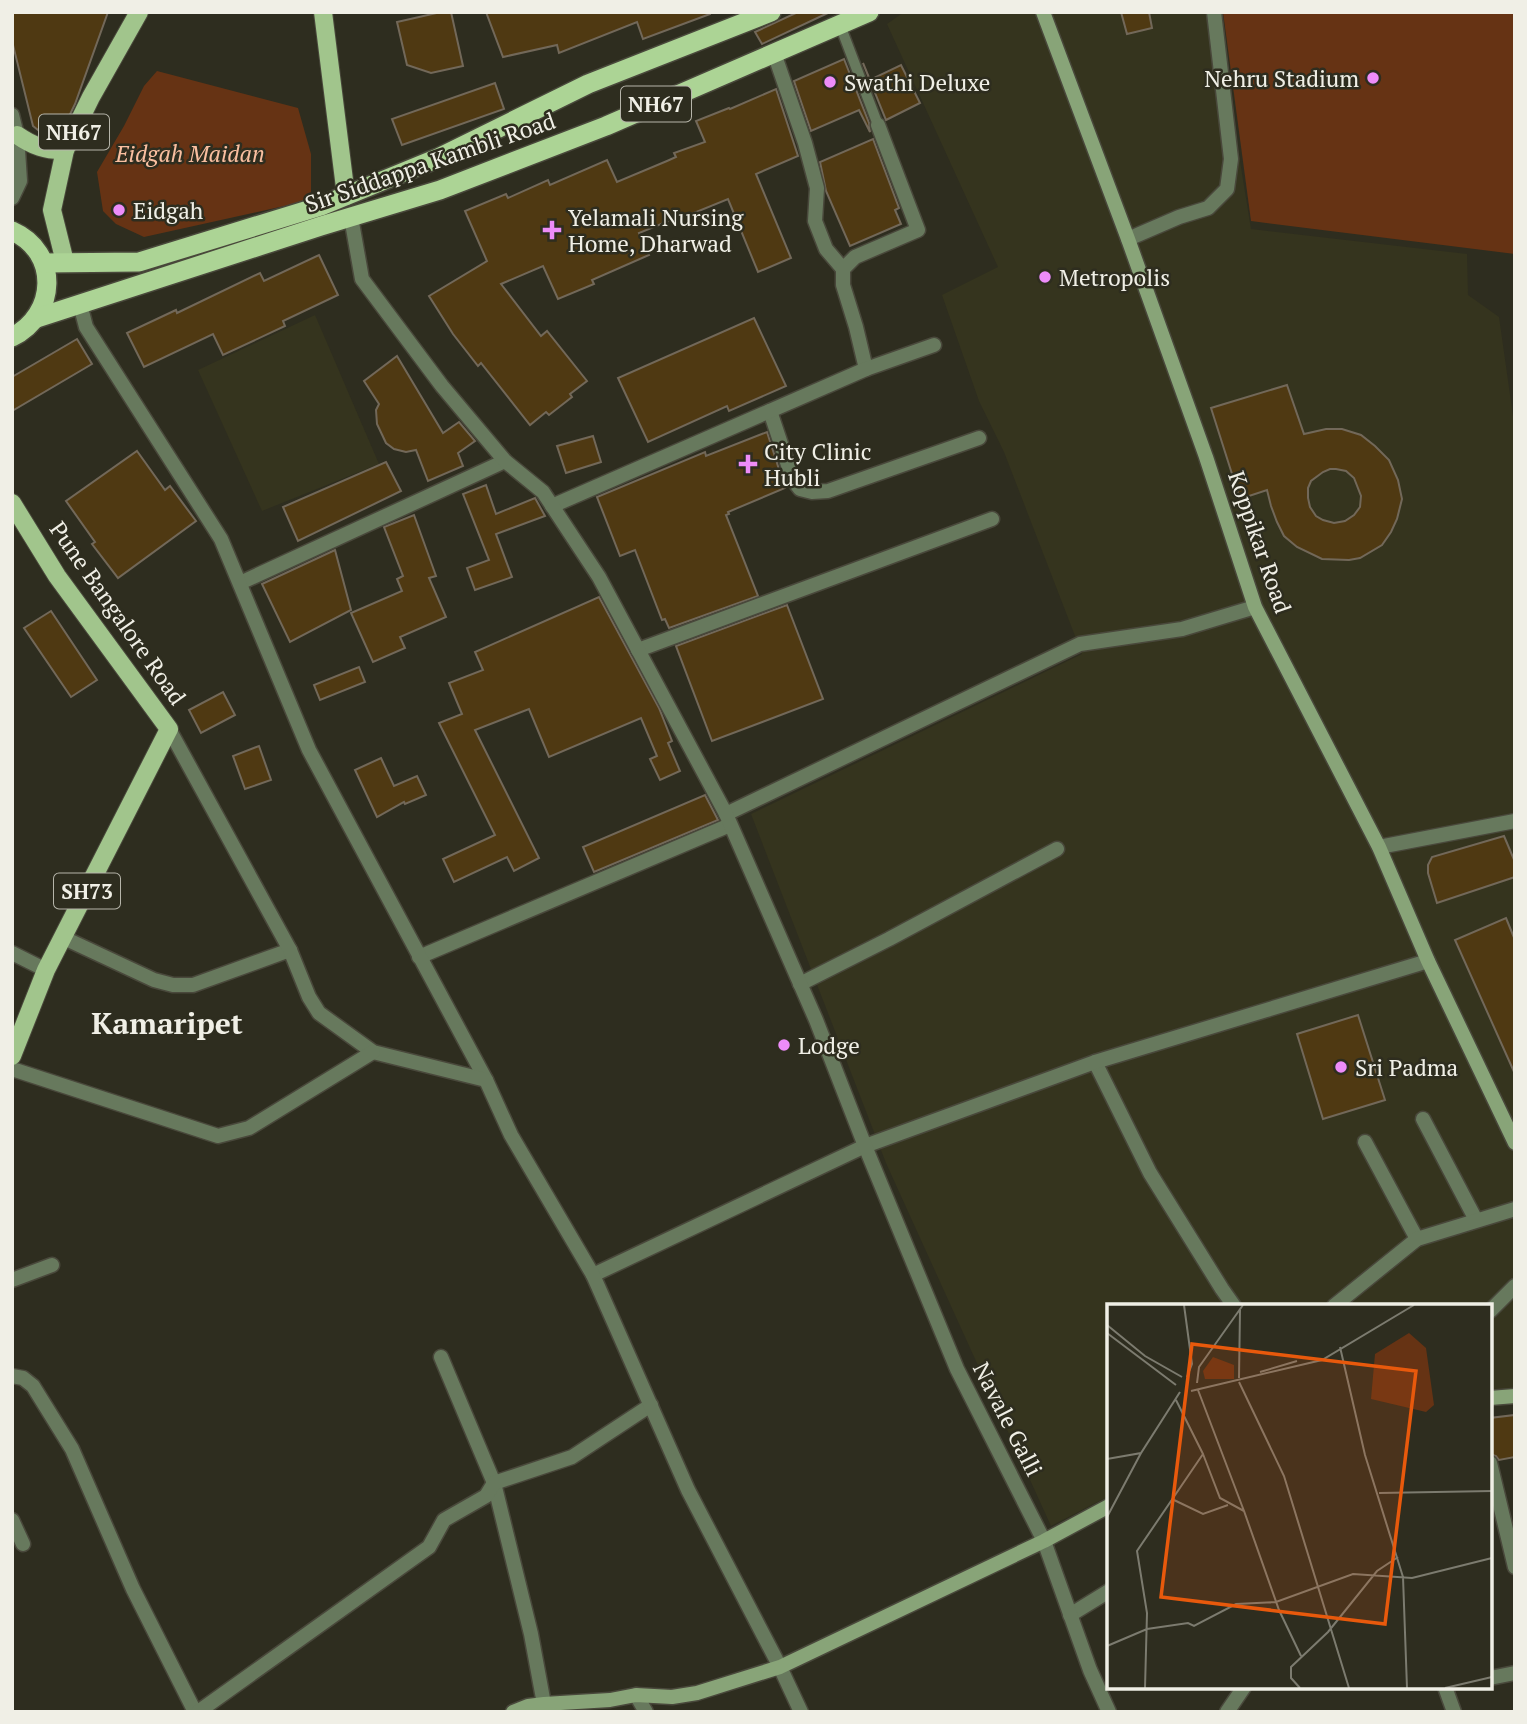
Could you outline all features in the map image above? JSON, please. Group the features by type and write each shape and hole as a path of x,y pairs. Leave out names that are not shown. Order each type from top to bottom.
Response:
{"highway":[{"name":"Sir Siddappa Kambli Road","path":"346,195 438,158 588,84 771,12"},
{"name":"Sir Siddappa Kambli Road","path":"37,318 440,190 606,126 869,12"},
{"name":"NH67","path":"44,263 139,262 321,206 346,195"},
{"path":"12,231 34,246 44,263 48,282 45,301 37,318"},
{"name":"NH67","path":"12,337 23,332 37,318"}],"main road":[{"name":"NH67","path":"65,262 52,210 65,150 91,97 139,12"},
{"path":"323,12 346,195"},
{"name":"Koppikar Road","path":"1043,12 1206,457 1255,607 1379,847 1428,961 1515,1143"},
{"path":"18,135 31,145 65,150"},
{"name":"Pune Bangalore Road","path":"12,503 57,576 169,729 46,970 12,1056"},
{"path":"1492,1398 1515,1396"},
{"path":"513,1712 544,1704 610,1700 636,1695 672,1697 696,1693 780,1667 1044,1541 1107,1507"}],"street":[{"path":"1128,239 1208,208 1227,189 1231,159 1214,12"},
{"path":"774,53 805,143 817,188 815,221 826,249 843,269 843,285 866,369"},
{"path":"12,115 18,135 20,181 12,198"},
{"path":"843,269 855,257 918,230 878,125"},
{"name":"Navale Galli","path":"351,217 362,279 442,386 505,461 543,492 599,578 728,820 816,1020 957,1369 1044,1541 1090,1670 1109,1712"},
{"path":"80,304 86,327 221,539 309,750 486,1080 511,1135 593,1275 688,1490 801,1712"},
{"path":"552,506 866,369 934,345"},
{"path":"769,411 793,480 800,489 812,492 828,491 854,483 979,438"},
{"path":"240,583 505,461"},
{"path":"638,650 992,519"},
{"path":"419,957 728,820 1080,644 1182,629 1255,607"},
{"path":"169,729 290,950 309,997 319,1013 373,1052 486,1080"},
{"path":"1379,847 1515,821"},
{"path":"800,984 1057,849"},
{"path":"64,938 154,980 173,985 192,985 290,950"},
{"path":"12,953 46,970"},
{"path":"593,1275 865,1146 1095,1062 1428,961"},
{"path":"12,1069 218,1136 249,1128 373,1052"},
{"path":"1095,1062 1150,1173 1233,1304"},
{"path":"1423,1119 1476,1220"},
{"path":"1365,1142 1418,1239"},
{"path":"1337,1304 1418,1239 1515,1209"},
{"path":"12,1280 52,1265"},
{"path":"1492,1309 1515,1286"},
{"path":"441,1357 494,1483 531,1634 544,1704"},
{"path":"12,1376 23,1378 33,1386 72,1449 133,1589 197,1712 429,1547 444,1520 486,1496 494,1483 572,1457 651,1405"},
{"path":"1492,1471 1515,1567"},
{"path":"12,1520 23,1544"},
{"path":"1070,1615 1107,1592"},
{"path":"1492,1678 1515,1673"},
{"path":"1227,1712 1243,1689"},
{"path":"1446,1689 1454,1712"},
{"path":"636,1695 646,1712"}],"lane":[{"path":"839,25 878,125"}],"shaded area":[{"path":"904,12 1222,12 1233,118 1251,229 1467,254 1468,295 1499,317 1515,430 1515,1396 1492,1397 1492,1304 1107,1304 1107,1497 1051,1526 886,1163 751,814 1082,654 1004,452 979,401 942,295 998,267 887,24"},
{"path":"315,315 379,464 262,511 198,370"}],"green space":[{"name":"Nehru Stadium","path":"1223,12 1515,12 1515,254 1251,221"},
{"name":"Eidgah Maidan","path":"157,71 298,108 311,154 311,200 144,237 116,224 103,211 97,172 144,86"}],"building":[{"path":"12,12 108,12 75,104 61,133 55,137 43,134 33,126 12,41"},
{"path":"451,12 463,66 431,73 407,65 397,22"},
{"path":"486,12 710,14 643,39 637,22 559,53 557,45 503,57"},
{"path":"798,12 830,12 762,44 755,32"},
{"path":"1121,12 1149,12 1152,28 1127,34"},
{"path":"844,59 870,132 859,110 811,131 794,81"},
{"path":"863,63 870,80 901,65 920,103 886,120"},
{"path":"495,83 504,109 402,145 392,119"},
{"path":"776,89 798,156 756,174 791,258 758,272 728,199 639,233 649,255 592,280 594,284 558,299 543,266 501,284 541,336 547,331 587,381 549,415 546,412 530,425 481,363 478,366 453,334 429,296 487,261 465,211 506,194 508,198 548,180 550,185 607,160 617,182 676,157 674,153 705,142 696,121"},
{"path":"873,139 899,208 895,210 901,224 850,246 826,191 820,162"},
{"path":"319,255 338,295 283,321 285,326 223,355 213,334 144,367 127,333 176,310 177,313 260,273 264,281"},
{"path":"754,318 786,386 729,411 727,406 648,442 618,378"},
{"path":"77,339 92,364 12,411 12,377"},
{"path":"397,356 443,433 459,422 475,441 458,453 463,466 428,481 416,450 406,452 394,449 386,443 377,424 376,410 379,404 364,381"},
{"path":"1287,385 1304,434 1342,429 1361,435 1375,446 1389,460 1398,480 1402,499 1397,519 1382,545 1360,558 1349,560 1322,559 1297,547 1284,536 1267,490 1240,499 1211,408","holes":["1336,469 1346,471 1354,478 1361,496 1360,507 1354,515 1345,521 1334,523 1316,516 1310,507 1308,488 1311,481 1323,472"]},
{"path":"767,432 785,488 726,515 758,596 669,628 665,619 662,620 635,550 620,556 597,497 705,452 706,456"},
{"path":"593,436 601,462 566,473 557,446"},
{"path":"137,451 165,490 170,486 196,521 118,578 92,544 95,542 66,501"},
{"path":"386,462 401,491 298,541 283,507"},
{"path":"486,485 496,514 535,498 545,516 496,534 512,577 475,590 467,568 489,560 463,494"},
{"path":"414,515 436,576 429,578 446,617 400,637 405,648 373,662 351,613 402,591 397,579 403,576 384,527"},
{"path":"335,550 351,610 290,642 262,584"},
{"path":"599,597 659,708 672,741 668,743 680,771 660,780 650,759 657,756 641,718 549,757 529,709 475,730 539,858 514,871 507,857 454,882 443,859 495,835 439,723 462,714 449,683 483,670 475,652"},
{"path":"787,605 823,699 712,741 676,646"},
{"path":"51,611 97,680 71,697 24,628"},
{"path":"359,667 365,682 320,700 314,685"},
{"path":"223,692 235,715 201,733 189,710"},
{"path":"259,746 271,780 245,789 233,756"},
{"path":"381,758 394,786 417,776 426,795 405,804 404,802 377,817 355,770"},
{"path":"705,795 718,820 594,872 583,847"},
{"path":"1504,836 1515,862 1515,877 1437,903 1428,873 1432,857"},
{"path":"1506,918 1515,940 1515,1074 1455,940"},
{"name":"Sri Padma","path":"1358,1015 1385,1100 1323,1119 1297,1034"},
{"path":"1515,1415 1515,1457 1499,1460 1492,1455 1492,1418"}],"place":[{"name":"Nehru Stadium","path":"1373,78"},
{"name":"Swathi Deluxe","path":"830,82"},
{"name":"Eidgah","path":"119,210"},
{"name":"Yelamali Nursing Home, Dharwad","path":"552,230"},
{"name":"Metropolis","path":"1045,277"},
{"name":"City Clinic Hubli","path":"748,464"},
{"name":"Lodge","path":"784,1045"},
{"name":"Sri Padma","path":"1341,1067"}],"district":[{"name":"Kamaripet","path":"167,1023"}]}
